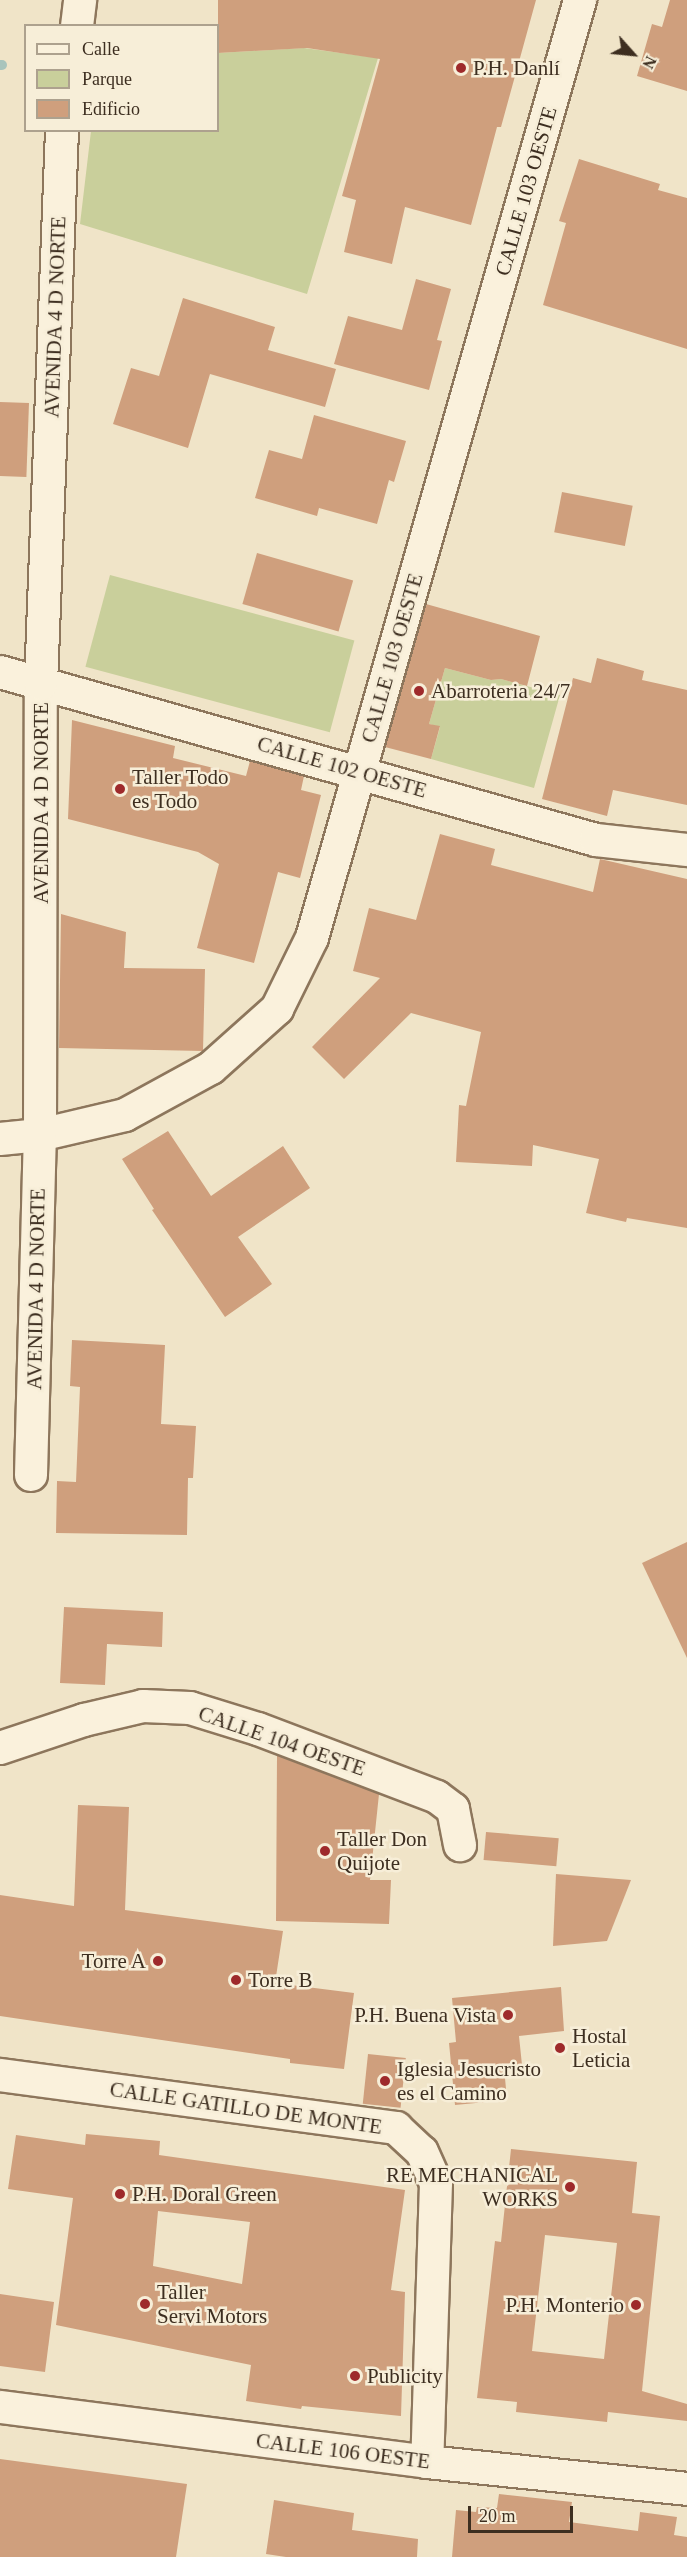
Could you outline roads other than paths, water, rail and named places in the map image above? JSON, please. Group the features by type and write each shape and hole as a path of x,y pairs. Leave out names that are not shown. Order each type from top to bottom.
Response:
{"street":[{"path":"77,24 80,0"},
{"name":"CALLE 103 OESTE","path":"0,1139 40,1135 125,1115 211,1068 277,1009 312,938 580,0"},
{"name":"AVENIDA 4 D NORTE","path":"31,1475 40,1135 41,684 62,132"},
{"name":"CALLE 102 OESTE","path":"0,672 359,771 596,840 687,850"},
{"name":"CALLE 104 OESTE","path":"0,1748 84,1720 143,1706 190,1708 258,1729 437,1797 453,1809 460,1845"},
{"name":"CALLE GATILLO DE MONTE","path":"0,2074 396,2128 422,2152 436,2183 427,2462"},
{"name":"CALLE 106 OESTE","path":"0,2407 427,2462 687,2489"}],"place":[{"name":"P.H. Danlí","path":"461,68"},
{"name":"Abarroteria 24/7","path":"419,691"},
{"name":"Taller Todo es Todo","path":"120,789"},
{"name":"Taller Don Quijote","path":"325,1851"},
{"name":"Torre A","path":"158,1961"},
{"name":"Torre B","path":"236,1980"},
{"name":"P.H. Buena Vista","path":"508,2015"},
{"name":"Hostal Leticia","path":"560,2048"},
{"name":"Iglesia Jesucristo es el Camino","path":"385,2081"},
{"name":"RE MECHANICAL WORKS","path":"570,2187"},
{"name":"P.H. Doral Green","path":"120,2194"},
{"name":"Taller Servi Motors","path":"145,2304"},
{"name":"P.H. Monterio","path":"636,2305"},
{"name":"Publicity","path":"355,2376"}]}
